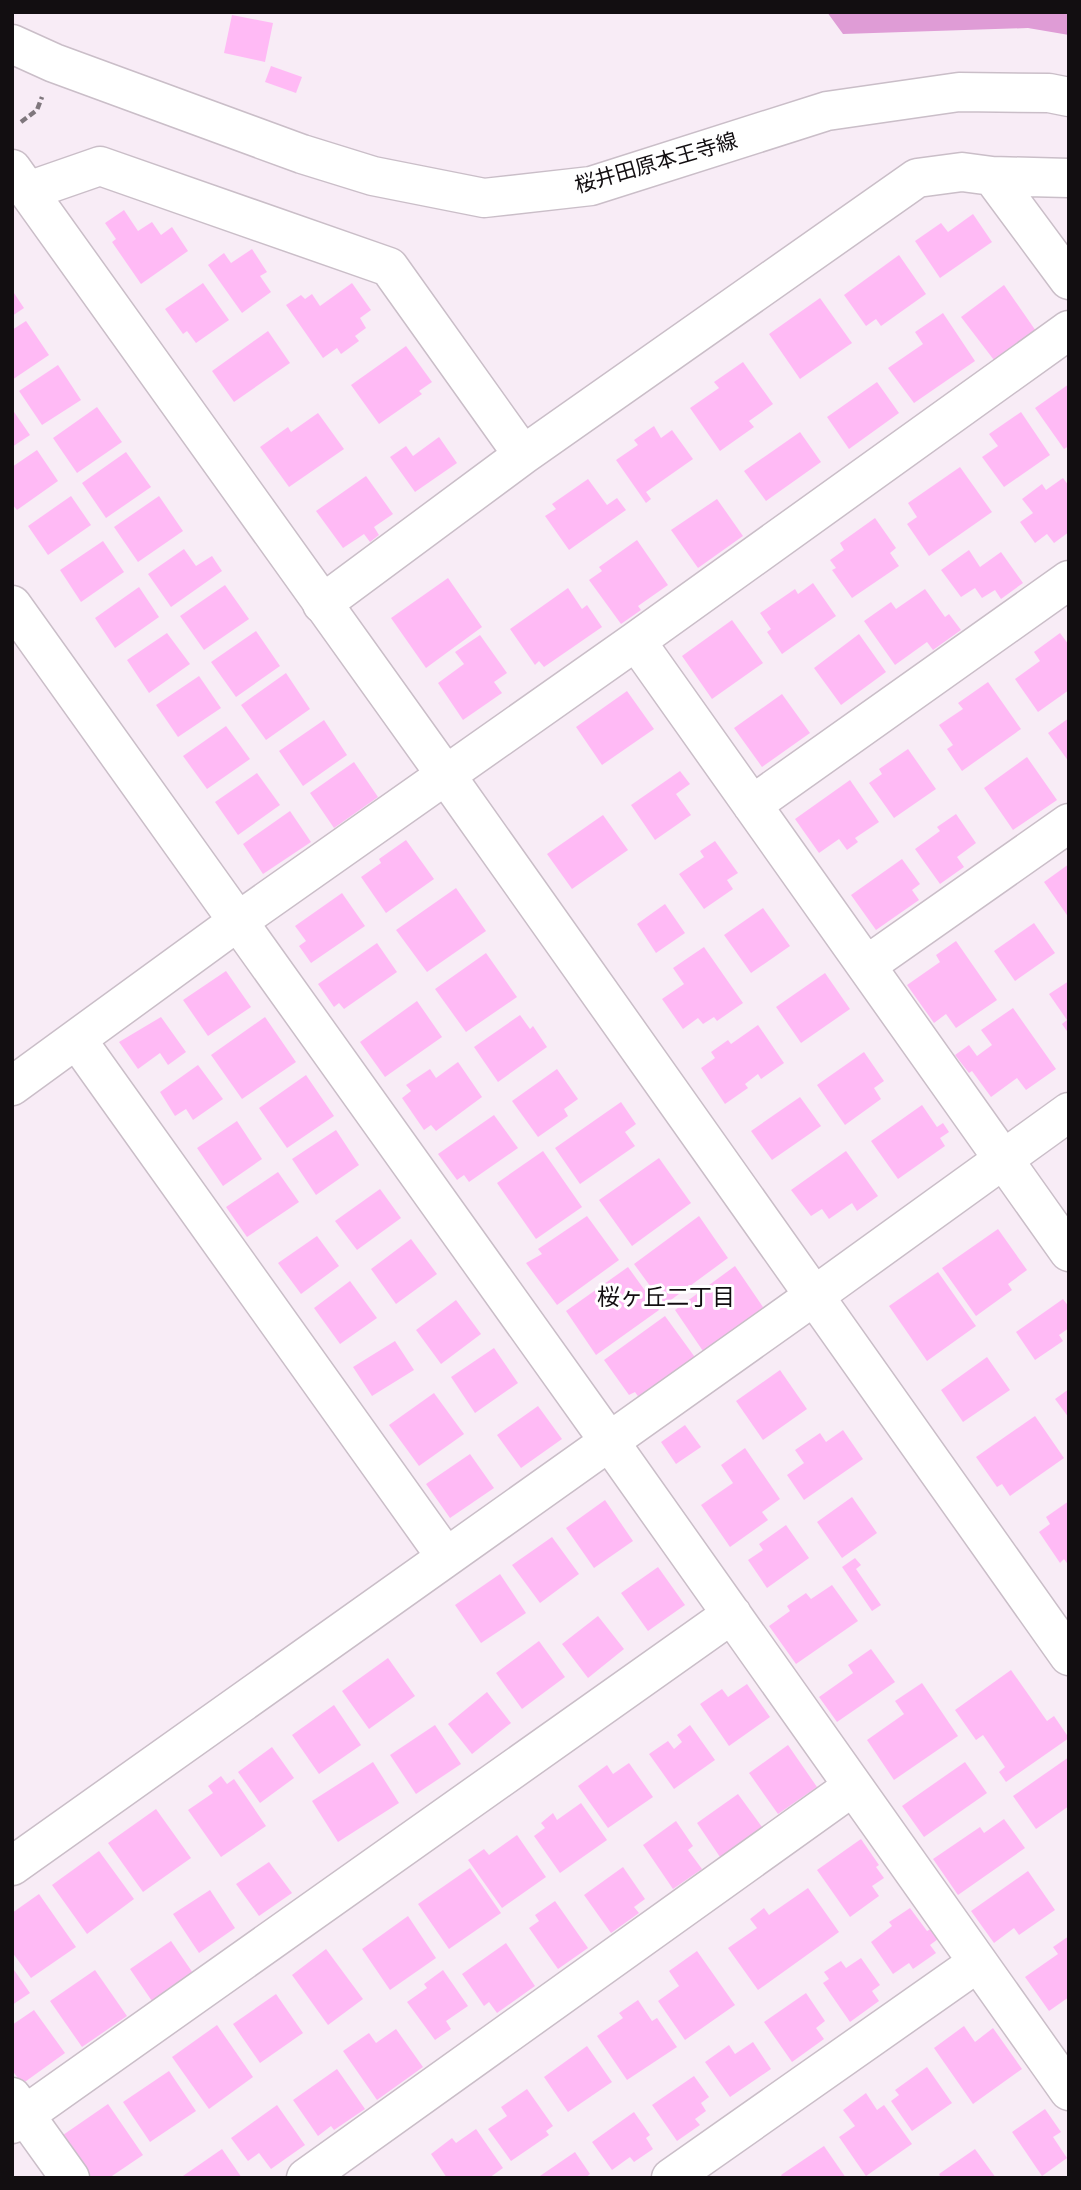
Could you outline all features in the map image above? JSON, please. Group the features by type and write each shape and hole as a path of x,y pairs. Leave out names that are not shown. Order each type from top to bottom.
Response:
{"street":[{"name":"桜井田原本王寺線","path":"12,44 54,63 314,158 373,176 484,198 592,186 827,111 959,92 1048,93 1069,97"},
{"path":"523,455 389,267 100,166 20,180 445,774 1069,1656"},
{"path":"322,604 523,455 918,177 962,172 992,176 1069,178"},
{"path":"992,176 1069,280"},
{"path":"12,1086 237,922 636,641 1069,330"},
{"path":"752,805 1069,580"},
{"path":"12,606 609,1441 1069,2091"},
{"path":"636,641 1069,1252"},
{"path":"867,965 1069,824"},
{"path":"77,1040 446,1558"},
{"path":"12,1866 1069,1112"},
{"path":"70,2178 16,2112 732,1614"},
{"path":"306,2178 852,1787"},
{"path":"671,2178 977,1963"}],"path":[{"path":"21,122 37,110 43,95"}],"shaded area":[{"path":"827,12 1069,12 1069,35 1028,28 843,34"}],"building":[{"path":"232,15 273,23 265,62 224,53"},
{"path":"271,66 302,77 296,93 265,82"},
{"path":"124,210 138,231 152,222 161,235 172,227 188,251 141,284 112,242 116,239 105,223"},
{"path":"973,214 992,242 940,278 915,241 941,223 948,232"},
{"path":"252,249 267,272 260,276 271,292 242,313 208,265 224,253 231,263"},
{"path":"899,255 926,294 881,326 876,319 866,326 844,295"},
{"path":"203,283 229,320 196,343 187,331 183,334 165,309"},
{"path":"352,283 371,310 360,318 366,328 355,336 359,341 341,354 337,348 323,358 286,305 301,295 305,299 312,294 320,306"},
{"path":"1004,285 1038,334 997,364 961,317"},
{"path":"12,290 24,308 12,316"},
{"path":"820,298 852,343 800,379 769,334"},
{"path":"943,313 975,361 914,403 888,368 923,344 915,332"},
{"path":"26,321 49,355 12,380 12,330"},
{"path":"268,331 290,363 234,402 212,371"},
{"path":"406,346 432,382 419,391 422,394 379,424 351,385"},
{"path":"743,362 773,404 749,421 754,427 720,451 690,408 719,388 714,382"},
{"path":"58,365 81,400 42,425 19,391"},
{"path":"877,382 899,413 849,449 827,417"},
{"path":"1069,384 1069,446 1064,449 1035,408"},
{"path":"97,407 122,442 77,473 53,438"},
{"path":"12,409 30,435 12,447"},
{"path":"1021,412 1050,455 1004,487 982,457 998,446 989,434"},
{"path":"318,413 344,449 289,487 260,447 288,427 291,432"},
{"path":"654,426 661,438 672,430 693,459 646,492 651,499 646,503 616,460 638,445 634,440"},
{"path":"800,432 821,462 766,501 744,471"},
{"path":"439,437 457,463 415,492 390,457 406,446 413,456"},
{"path":"37,450 58,481 17,510 12,504 12,467"},
{"path":"126,452 151,487 106,518 82,483"},
{"path":"960,467 992,512 929,556 907,524 917,517 908,503"},
{"path":"366,476 393,514 374,527 379,535 370,542 364,534 343,548 316,511"},
{"path":"1063,478 1069,486 1069,532 1054,543 1047,534 1035,543 1020,522 1033,513 1022,499 1042,484 1046,490"},
{"path":"588,479 607,505 617,498 626,510 569,550 545,516 556,509 552,504"},
{"path":"71,496 91,525 48,555 28,526"},
{"path":"159,496 183,531 138,562 114,527"},
{"path":"717,499 743,536 698,568 671,530"},
{"path":"875,518 896,548 890,553 899,566 852,598 832,570 836,568 830,560 844,550 840,543"},
{"path":"637,540 668,585 638,606 641,610 621,624 589,580 602,571 599,567"},
{"path":"103,541 124,572 81,602 60,570"},
{"path":"184,549 196,566 212,556 222,571 171,607 148,574"},
{"path":"969,550 980,567 1001,552 1023,583 1001,599 995,590 982,598 975,588 961,597 941,570"},
{"path":"448,578 482,627 426,668 391,618"},
{"path":"813,583 836,616 782,654 767,632 771,629 760,613 795,589 798,594"},
{"path":"225,585 249,619 204,650 180,616"},
{"path":"139,587 159,617 115,648 95,618"},
{"path":"568,588 582,609 587,605 602,627 544,667 539,661 535,665 510,629"},
{"path":"925,589 945,617 949,614 961,630 933,650 927,642 895,665 864,621 891,602 896,609"},
{"path":"732,620 763,663 712,699 682,656"},
{"path":"256,631 280,666 236,697 211,662"},
{"path":"167,633 190,664 149,693 127,660"},
{"path":"1060,633 1069,645 1069,690 1038,712 1015,679 1040,661 1034,652"},
{"path":"859,634 886,672 841,705 814,668"},
{"path":"480,635 507,673 494,682 502,693 463,720 438,683 464,664 455,652"},
{"path":"286,673 310,709 266,740 241,705"},
{"path":"199,676 221,708 178,737 156,705"},
{"path":"988,682 1021,729 962,771 947,749 953,745 939,725 963,709 958,703"},
{"path":"627,691 654,729 602,765 576,727"},
{"path":"782,694 810,733 762,767 734,728"},
{"path":"1069,718 1069,762 1048,733"},
{"path":"324,720 347,755 303,786 279,751"},
{"path":"226,726 250,759 207,789 183,756"},
{"path":"908,749 936,789 894,818 869,783 882,774 879,769"},
{"path":"1027,757 1057,800 1013,830 984,788"},
{"path":"354,762 378,797 334,828 310,793"},
{"path":"680,771 690,784 676,794 691,815 655,840 631,805"},
{"path":"257,773 280,805 238,835 215,802"},
{"path":"850,780 879,822 855,838 858,842 847,850 839,839 819,853 795,819"},
{"path":"290,811 311,842 263,874 243,844"},
{"path":"956,814 976,843 957,857 964,867 940,884 915,849 940,831 937,827"},
{"path":"603,815 628,850 572,889 547,854"},
{"path":"406,840 434,879 386,913 361,877 381,863 379,859"},
{"path":"715,841 738,873 727,880 733,889 704,909 679,874 704,857 700,851"},
{"path":"902,859 920,884 912,890 919,900 876,930 851,895"},
{"path":"1069,864 1069,918 1044,882"},
{"path":"456,888 486,931 427,972 396,930"},
{"path":"342,893 365,926 311,963 299,946 306,941 295,926"},
{"path":"665,904 685,933 656,953 637,924"},
{"path":"763,908 790,946 751,973 724,935"},
{"path":"1034,923 1055,953 1015,981 994,951"},
{"path":"956,941 997,1000 956,1028 946,1014 934,1023 907,985 940,962 936,955"},
{"path":"377,943 397,972 344,1009 339,1003 334,1007 318,984"},
{"path":"704,947 743,1003 717,1021 714,1017 703,1024 698,1018 683,1029 662,999 684,984 673,968"},
{"path":"486,953 517,997 466,1032 435,989"},
{"path":"226,971 251,1007 208,1036 183,1000"},
{"path":"825,973 850,1009 801,1043 776,1007"},
{"path":"1069,981 1069,1034 1062,1024 1067,1020 1049,994"},
{"path":"417,1001 442,1037 385,1077 360,1042"},
{"path":"1013,1008 1056,1069 1026,1090 1017,1078 991,1097 972,1071 969,1073 955,1055 969,1045 977,1056 992,1045 981,1030"},
{"path":"520,1015 530,1029 533,1026 547,1047 498,1082 474,1047"},
{"path":"161,1017 186,1052 168,1065 160,1053 138,1069 119,1042"},
{"path":"265,1017 296,1062 242,1099 211,1055"},
{"path":"758,1025 784,1063 761,1079 758,1074 745,1084 748,1088 725,1104 701,1068 715,1058 711,1052 728,1040 731,1044"},
{"path":"864,1052 884,1081 874,1088 881,1099 845,1125 817,1085"},
{"path":"458,1062 482,1097 436,1131 431,1125 424,1130 402,1098 411,1091 406,1085 430,1069 436,1078"},
{"path":"198,1065 223,1099 193,1120 186,1109 175,1116 160,1092"},
{"path":"557,1069 578,1099 564,1109 568,1116 538,1137 512,1101"},
{"path":"306,1075 334,1116 287,1148 259,1108"},
{"path":"800,1097 821,1126 772,1160 751,1131"},
{"path":"621,1102 636,1124 625,1132 635,1146 580,1184 555,1148"},
{"path":"922,1105 937,1127 943,1123 949,1132 940,1138 945,1146 898,1179 871,1141"},
{"path":"494,1115 518,1148 469,1182 464,1175 457,1180 438,1154"},
{"path":"237,1121 262,1159 223,1186 197,1148"},
{"path":"336,1130 359,1165 316,1195 292,1159"},
{"path":"543,1151 582,1207 536,1239 497,1183"},
{"path":"846,1151 878,1196 857,1211 852,1203 829,1219 822,1209 811,1216 791,1190"},
{"path":"659,1158 691,1203 632,1246 599,1200"},
{"path":"278,1172 299,1202 247,1237 226,1207"},
{"path":"380,1189 401,1218 357,1250 335,1221"},
{"path":"587,1216 619,1260 557,1305 526,1263 542,1254 538,1249"},
{"path":"699,1216 728,1258 664,1305 634,1264"},
{"path":"998,1229 1027,1270 1008,1284 1012,1290 976,1316 942,1268"},
{"path":"317,1236 339,1266 301,1294 278,1263"},
{"path":"411,1239 437,1274 396,1304 371,1269"},
{"path":"735,1266 765,1310 705,1354 675,1310"},
{"path":"628,1267 659,1310 596,1355 566,1311"},
{"path":"938,1272 976,1326 927,1361 889,1306"},
{"path":"350,1281 377,1318 340,1344 314,1308"},
{"path":"1063,1299 1069,1307 1069,1328 1059,1335 1063,1341 1035,1360 1016,1332"},
{"path":"456,1300 481,1334 441,1364 416,1330"},
{"path":"665,1316 702,1367 642,1402 635,1392 629,1395 604,1360"},
{"path":"395,1341 414,1370 372,1396 353,1367"},
{"path":"494,1348 518,1383 475,1413 451,1377"},
{"path":"987,1357 1010,1390 963,1422 941,1390"},
{"path":"780,1370 807,1409 763,1440 736,1401"},
{"path":"1069,1389 1069,1418 1055,1399"},
{"path":"434,1393 464,1434 419,1466 389,1425"},
{"path":"538,1406 562,1439 521,1468 497,1435"},
{"path":"1035,1416 1064,1458 1010,1496 1002,1484 997,1487 976,1457"},
{"path":"685,1425 701,1447 676,1464 661,1442"},
{"path":"843,1430 863,1459 804,1500 787,1475 804,1463 795,1450 820,1433 826,1442"},
{"path":"745,1448 780,1499 762,1512 768,1520 730,1547 701,1505 733,1483 721,1465"},
{"path":"470,1454 494,1488 450,1518 426,1484"},
{"path":"852,1497 877,1533 842,1558 817,1522"},
{"path":"605,1500 633,1541 594,1568 566,1528"},
{"path":"1069,1501 1069,1566 1064,1559 1060,1563 1039,1532 1050,1524 1046,1517"},
{"path":"786,1525 809,1558 767,1588 748,1560 763,1550 759,1544"},
{"path":"552,1537 579,1574 540,1603 512,1565"},
{"path":"855,1558 861,1565 856,1569 881,1605 872,1611 842,1567"},
{"path":"658,1567 685,1605 648,1631 621,1593"},
{"path":"500,1574 526,1613 481,1643 455,1605"},
{"path":"832,1585 858,1621 796,1664 769,1626 790,1611 787,1606 806,1593 811,1599"},
{"path":"598,1616 624,1649 588,1678 562,1644"},
{"path":"539,1641 565,1677 522,1709 496,1673"},
{"path":"871,1649 895,1682 837,1722 819,1697 853,1673 848,1665"},
{"path":"388,1658 415,1696 369,1729 342,1691"},
{"path":"1011,1670 1047,1721 1054,1716 1069,1738 1006,1782 999,1772 1005,1767 983,1735 976,1740 955,1710"},
{"path":"922,1683 958,1736 894,1780 867,1740 904,1714 895,1701"},
{"path":"747,1684 770,1717 729,1746 700,1704 722,1689 728,1697"},
{"path":"487,1692 511,1723 472,1754 448,1724"},
{"path":"334,1705 361,1745 319,1774 292,1735"},
{"path":"435,1725 461,1764 416,1794 390,1755"},
{"path":"690,1725 715,1760 674,1789 649,1754 668,1741 674,1749 682,1742 677,1735"},
{"path":"788,1745 817,1787 778,1814 749,1773"},
{"path":"272,1747 294,1778 260,1803 238,1772"},
{"path":"1069,1757 1069,1806 1036,1829 1013,1796"},
{"path":"373,1762 399,1803 338,1842 312,1801"},
{"path":"965,1762 987,1793 924,1837 902,1806"},
{"path":"629,1763 653,1797 608,1828 578,1786 607,1765 613,1774"},
{"path":"221,1776 227,1784 234,1779 266,1826 221,1857 188,1810 213,1793 208,1786"},
{"path":"738,1794 762,1827 720,1857 697,1823"},
{"path":"581,1803 607,1840 560,1873 534,1836 545,1828 541,1823 553,1813 557,1820"},
{"path":"156,1809 191,1858 143,1892 108,1843"},
{"path":"1004,1819 1025,1848 958,1895 933,1859 980,1827 984,1833"},
{"path":"676,1821 693,1846 688,1850 702,1869 673,1889 643,1845"},
{"path":"517,1835 546,1877 502,1908 468,1860 484,1849 489,1855"},
{"path":"861,1839 879,1865 876,1867 884,1878 872,1886 879,1896 850,1917 817,1870"},
{"path":"99,1851 134,1899 87,1934 52,1885"},
{"path":"269,1862 292,1893 259,1916 236,1884"},
{"path":"623,1867 645,1899 634,1907 639,1913 611,1933 584,1895"},
{"path":"470,1868 501,1913 449,1949 418,1904"},
{"path":"1028,1871 1055,1910 1019,1935 1014,1928 994,1943 971,1911"},
{"path":"808,1888 839,1932 758,1990 728,1948 757,1928 750,1919 764,1908 769,1915"},
{"path":"210,1890 235,1928 199,1953 173,1914"},
{"path":"39,1894 76,1947 31,1978 12,1952 12,1913"},
{"path":"555,1901 588,1948 558,1969 529,1928 539,1921 535,1915"},
{"path":"910,1908 927,1931 931,1929 938,1939 930,1945 936,1953 913,1969 909,1963 893,1974 871,1942 892,1926 889,1922"},
{"path":"408,1916 436,1958 390,1990 362,1949"},
{"path":"1069,1936 1069,1997 1049,2011 1025,1977 1058,1954 1053,1947"},
{"path":"171,1941 195,1976 154,2004 130,1969"},
{"path":"506,1943 535,1986 497,2013 489,2002 484,2006 462,1974"},
{"path":"326,1949 363,1999 328,2025 292,1975"},
{"path":"697,1951 735,2005 685,2040 658,2001 679,1986 669,1971"},
{"path":"861,1958 880,1985 872,1991 879,2001 850,2022 823,1983 829,1979 824,1972 841,1961 846,1968"},
{"path":"12,1967 30,1993 12,2005"},
{"path":"95,1970 127,2016 82,2047 50,2001"},
{"path":"443,1970 468,2006 446,2021 451,2029 435,2040 407,2002 427,1988 424,1984"},
{"path":"806,1993 825,2021 816,2028 824,2039 792,2062 764,2022"},
{"path":"276,1994 303,2033 260,2063 233,2024"},
{"path":"638,2000 652,2021 657,2018 677,2047 627,2080 597,2036 623,2018 619,2013"},
{"path":"34,2010 65,2053 22,2084 12,2070 12,2025"},
{"path":"217,2025 253,2077 209,2109 172,2057"},
{"path":"964,2026 975,2042 993,2028 1022,2069 973,2104 934,2048"},
{"path":"396,2029 423,2067 377,2100 343,2051 369,2033 376,2043"},
{"path":"753,2042 771,2069 730,2097 705,2062 729,2045 735,2054"},
{"path":"587,2046 612,2082 568,2112 544,2077"},
{"path":"927,2067 952,2103 912,2131 891,2101 899,2095 895,2090"},
{"path":"337,2069 365,2109 334,2130 331,2126 318,2136 293,2100"},
{"path":"169,2071 196,2111 150,2142 123,2102"},
{"path":"694,2076 709,2097 701,2103 706,2111 695,2119 700,2125 677,2141 652,2105"},
{"path":"527,2089 553,2126 546,2131 549,2135 511,2161 488,2129 507,2116 501,2107"},
{"path":"866,2093 877,2110 884,2105 912,2144 866,2176 839,2137 855,2126 843,2110"},
{"path":"108,2104 143,2155 109,2178 92,2178 63,2135"},
{"path":"277,2105 305,2145 271,2169 259,2153 248,2161 231,2138"},
{"path":"1045,2109 1061,2132 1053,2137 1067,2158 1042,2176 1012,2132"},
{"path":"634,2112 650,2135 646,2138 653,2149 634,2162 630,2157 612,2170 592,2142"},
{"path":"476,2129 503,2168 489,2178 447,2178 431,2154 452,2138 456,2143"},
{"path":"824,2146 846,2178 783,2178 781,2175"},
{"path":"222,2149 242,2178 180,2178"},
{"path":"975,2149 996,2178 941,2178 939,2174"},
{"path":"575,2152 590,2174 585,2178 537,2178"}],"district":[{"name":"桜ヶ丘二丁目","path":"666,1297"}]}
